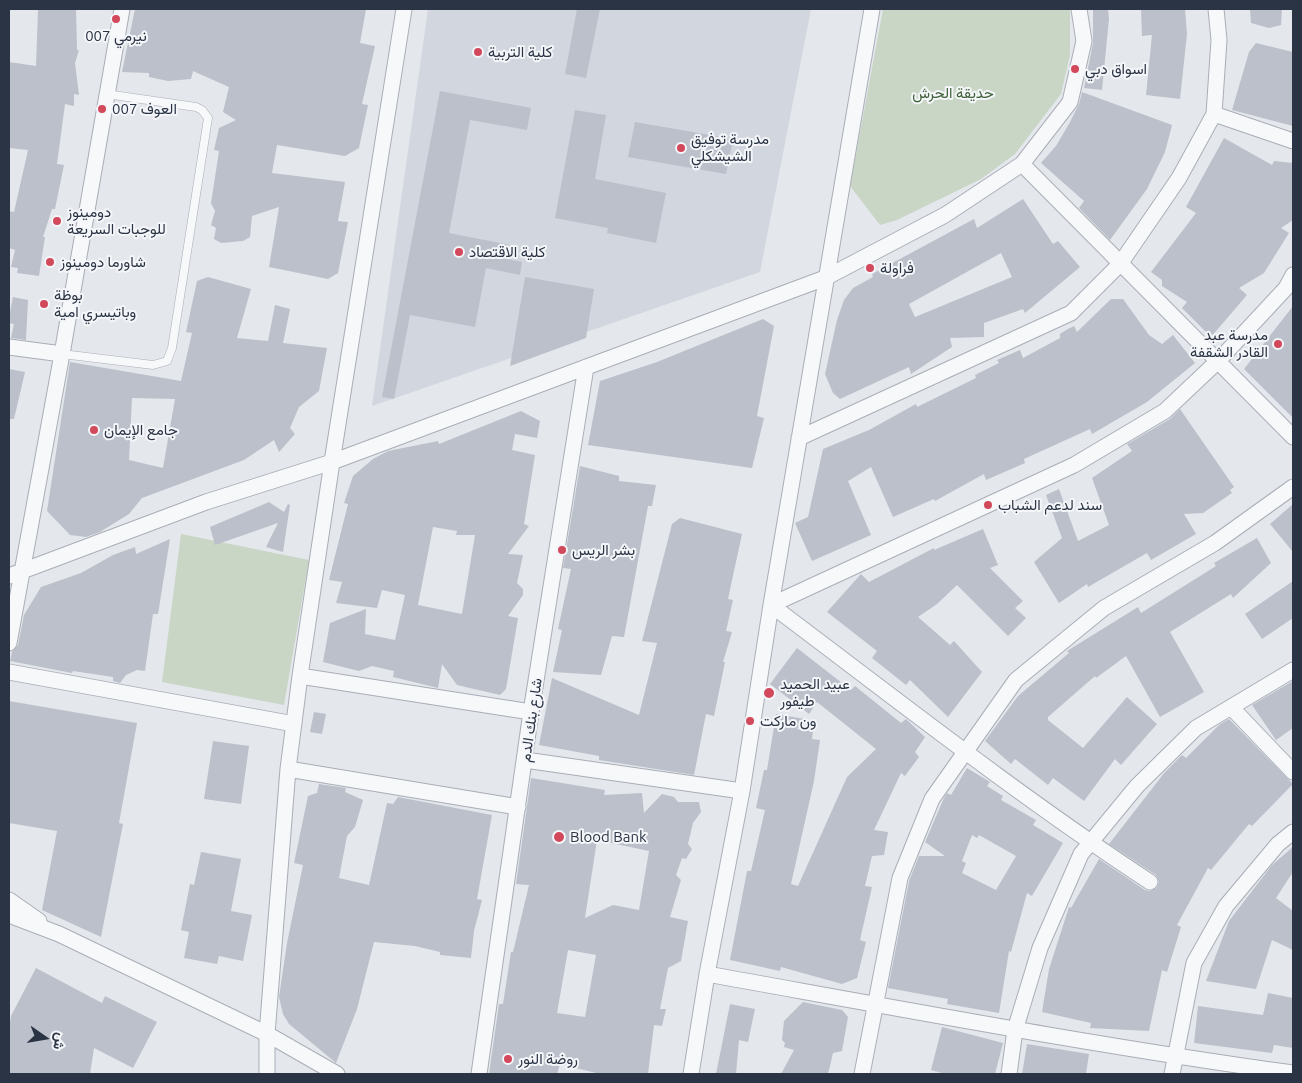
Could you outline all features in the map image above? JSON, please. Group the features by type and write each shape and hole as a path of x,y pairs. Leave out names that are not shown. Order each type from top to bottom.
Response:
{"street":[{"path":"9,643 16,573 62,354 122,9"},
{"path":"267,1074 267,1034 288,770 300,676 404,9"},
{"path":"691,1074 742,791 825,278 874,9"},
{"path":"16,573 206,502 332,462 825,278 945,214 1022,164 1070,102 1084,41 1079,9"},
{"path":"799,438 1071,313 1120,264 1179,178 1214,114 1219,40 1216,9"},
{"path":"1214,114 1293,141"},
{"path":"1022,164 1293,436"},
{"path":"771,605 1074,465 1165,411 1219,360 1286,288 1293,275"},
{"path":"9,347 62,354"},
{"name":"شارع بنك الدم","path":"479,1074 532,712 586,367"},
{"path":"862,1074 874,1004 900,878 932,799 1016,680 1104,608 1215,543 1293,486"},
{"path":"771,605 965,752 1090,843 1150,882"},
{"path":"1009,1074 1015,1030 1040,948 1082,854 1137,786 1196,728 1293,670"},
{"path":"9,672 294,724"},
{"path":"300,676 532,712"},
{"path":"1232,707 1293,772"},
{"path":"525,760 742,791"},
{"path":"288,770 518,807"},
{"path":"1172,1074 1194,963 1226,906 1278,844 1293,832"},
{"path":"9,900 59,934"},
{"path":"9,915 59,934 267,1034 337,1074"},
{"path":"708,974 1174,1057 1293,1073"}],"lane":[{"path":"62,354 153,365 167,361 172,348 208,118 202,110 196,107 106,94"}],"shaded area":[{"path":"428,9 811,9 760,272 372,406"}],"green space":[{"name":"حديقة الحرش","path":"883,9 1070,9 1070,55 1061,94 1015,154 981,179 897,220 880,225 850,186"},
{"path":"181,534 309,560 284,705 162,682"}],"building":[{"path":"38,9 76,9 77,50 79,50 75,63 79,95 74,94 74,106 65,104 57,164 64,165 55,209 52,209 43,237 45,237 39,276 17,273 18,268 11,267 15,250 9,248 9,211 14,212 28,150 9,148 9,62 36,66"},
{"path":"135,9 366,9 360,43 375,46 362,104 368,105 359,148 345,156 277,145 272,173 345,182 338,221 348,222 338,273 328,279 269,267 279,207 252,216 250,237 243,241 221,243 214,239 216,228 211,225 215,211 211,203 219,151 214,150 219,128 236,120 223,112 229,87 193,71 191,79 168,81 149,77 149,73 122,72"},
{"path":"577,9 600,9 586,78 565,74"},
{"path":"1093,9 1108,9 1109,19 1102,90 1084,88 1093,43"},
{"path":"1141,9 1185,9 1187,34 1180,99 1146,95 1152,35 1142,36"},
{"path":"1250,9 1282,9 1281,25 1269,28 1251,23"},
{"path":"1256,43 1293,52 1293,126 1232,110 1249,52"},
{"name":"كلية الاقتصاد","path":"440,91 531,108 527,130 470,120 449,233 510,245 507,259 522,262 520,275 486,268 475,327 410,315 394,399 382,397"},
{"path":"1082,92 1172,125 1165,152 1147,189 1110,240 1079,208 1084,201 1041,163 1056,146 1070,122 1079,104"},
{"path":"575,110 606,115 595,179 666,193 656,243 607,233 608,228 555,218"},
{"name":"مدرسة توفيق الشيشكلي","path":"635,122 733,139 726,174 628,157"},
{"path":"1224,138 1272,165 1274,161 1293,163 1293,220 1281,228 1289,233 1264,273 1239,288 1247,295 1211,337 1182,308 1187,302 1162,286 1162,280 1151,272 1196,213 1186,207"},
{"path":"1023,199 1053,244 1058,241 1080,267 1025,313 1023,309 984,323 984,337 950,338 952,347 911,374 909,367 840,399 833,393 825,374 837,320 844,300 853,288 873,277 872,274 974,219 977,228","holes":["1001,253 1012,277 915,317 909,304"]},
{"path":"208,277 251,289 237,338 268,341 275,305 290,309 283,343 327,348 319,391 299,407 290,428 295,434 279,452 274,440 244,460 142,498 129,514 100,532 86,537 70,535 47,511 70,362 181,381 192,333 186,332 197,281","holes":["132,398 175,399 163,468 129,460"]},
{"path":"525,277 594,289 586,338 510,366"},
{"path":"13,297 28,300 26,340 11,338 14,324 9,323 9,317"},
{"path":"1111,299 1123,299 1149,335 1162,344 1173,335 1195,363 1147,402 1092,434 1090,429 1024,459 1025,463 986,480 984,474 935,501 934,499 893,517 871,467 848,481 871,535 812,561 795,523 808,517 823,449 869,430 916,404 917,407 976,378 975,375 999,363 997,360 1020,350 1023,358 1060,338 1060,334 1074,326 1077,332"},
{"name":"مدرسة عبد القادر الشقفة","path":"1293,306 1293,418 1244,369"},
{"path":"763,319 774,326 757,416 764,418 752,468 588,445 600,381 657,362"},
{"path":"9,369 25,372 14,419 9,419"},
{"path":"1180,409 1234,487 1230,490 1232,493 1203,513 1184,514 1196,534 1151,560 1147,553 1088,587 1087,584 1059,603 1034,562 1062,538 1046,495 1059,489 1078,541 1109,525 1092,478 1132,451 1127,444 1170,419"},
{"path":"521,411 540,421 537,438 515,434 512,450 535,455 524,524 529,526 508,554 523,555 517,583 523,589 523,595 508,616 518,618 506,689 500,695 457,685 442,664 438,688 393,677 394,671 372,666 359,671 323,662 330,623 366,609 365,634 395,640 405,595 382,590 377,608 336,603 342,582 329,580 348,504 344,503 353,476 373,459 388,451 438,441 439,444","holes":["433,527 457,531 456,535 475,535 462,614 418,605"]},
{"path":"580,466 619,476 619,481 656,485 652,506 648,506 624,637 612,636 601,675 553,672 562,630 558,629 571,569 563,568"},
{"path":"269,502 284,512 288,504 290,505 283,552 266,547 278,523 215,545 210,527"},
{"path":"1293,504 1293,552 1270,524"},
{"path":"680,518 742,534 728,599 733,600 726,631 732,632 723,662 725,662 714,716 706,714 694,775 599,760 599,756 539,745 552,678 639,715 657,643 642,641 672,524"},
{"path":"983,529 998,565 990,568 1023,601 1015,608 1026,618 1008,636 957,585 937,604 918,617 950,645 954,641 982,672 948,717 910,680 906,685 872,658 877,651 827,612 861,574 869,582 934,548 934,550"},
{"path":"1257,538 1271,563 1233,598 1231,594 1170,632 1204,692 1160,717 1126,656 1096,678 1095,676 1048,717 1048,720 1083,748 1127,697 1157,724 1121,765 1115,759 1084,801 1053,778 1048,785 1015,759 1011,764 985,741 1018,696 1069,653 1067,651 1138,607 1141,613 1216,566 1214,563"},
{"path":"170,539 158,614 153,614 145,671 137,670 126,675 120,683 113,681 113,677 73,671 72,673 10,661 12,652 18,645 24,615 41,587 81,573 113,555 135,547 136,554"},
{"path":"1293,581 1293,618 1262,639 1245,614"},
{"path":"797,648 851,690 855,686 901,723 906,719 925,737 915,752 919,757 905,776 901,773 874,830 888,832 884,855 872,856 865,886 872,887 860,940 866,942 857,978 842,984 781,967 780,971 730,960 747,871 751,871 765,810 756,808 764,770 767,770 776,714 805,719 797,729 813,731 812,739 820,740 814,781 791,884 798,886 847,777 876,749 817,702 809,714 770,684"},
{"path":"1293,681 1293,728 1276,740 1252,705"},
{"path":"9,701 137,723 119,823 123,824 101,937 42,910 57,831 9,823"},
{"path":"314,712 326,714 322,734 310,732"},
{"path":"1229,719 1293,784 1252,826 1249,824 1211,870 1208,868 1177,925 1181,927 1167,972 1162,970 1149,1031 1090,1028 1091,1023 1042,1012 1049,969 1069,907 1071,908 1099,859 1145,890 1150,891 1157,888 1159,882 1156,875 1109,844 1165,772 1182,755 1186,758 1219,725"},
{"path":"213,741 249,746 241,804 204,799"},
{"path":"967,768 990,782 987,786 1003,796 1001,800 1036,820 1033,825 1063,843 1032,896 1027,893 1011,952 1009,951 999,1013 947,1004 948,999 888,988 909,881 919,856 945,856 925,842 944,798 947,793 951,795","holes":["972,835 977,838 979,835 1016,856 996,890 962,873 966,863 962,861"]},
{"path":"531,778 605,790 604,795 642,793 644,813 662,794 674,797 678,802 699,802 701,812 693,823 688,844 692,849 686,859 682,858 676,875 681,880 670,917 688,921 681,961 668,968 660,1009 666,1009 662,1026 654,1025 648,1074 600,1074 560,1064 557,1074 489,1074 499,1004 503,1004 511,952 513,952 529,885 516,884","holes":["597,840 649,851 639,910 613,905 585,918","568,950 596,955 585,1017 557,1013"]},
{"path":"319,784 346,788 345,792 363,800 355,827 347,836 339,878 369,885 387,803 393,804 398,797 492,815 477,899 482,900 474,931 471,958 440,955 440,952 415,946 374,942 357,1009 336,1063 289,1024 283,1014 279,997 287,943 303,865 294,863 308,796 317,793"},
{"path":"1293,847 1293,872 1276,898 1293,911 1293,950 1272,940 1256,989 1206,981 1229,921 1272,865"},
{"path":"201,852 241,859 231,911 252,915 243,961 219,956 217,964 184,958 189,932 181,930 190,884 194,885"},
{"path":"36,968 102,1003 105,996 157,1022 133,1068 94,1048 90,1074 9,1074 9,1030 11,1016"},
{"path":"1268,993 1293,998 1293,1048 1274,1045 1272,1053 1194,1043 1198,1006 1263,1015"},
{"path":"803,1002 842,1010 848,1017 842,1051 833,1053 828,1074 781,1074 794,1050 784,1047 785,1043 782,1040 784,1021"},
{"path":"730,1004 755,1009 748,1042 739,1040 736,1074 716,1074"},
{"path":"942,1027 1003,1043 995,1074 946,1074 931,1070"},
{"path":"1027,1044 1089,1054 1086,1074 1022,1074"}],"place":[{"name":"نيرمي 007","path":"116,19"},
{"name":"كلية التربية","path":"478,52"},
{"name":"اسواق دبي","path":"1075,69"},
{"name":"العوف 007","path":"102,109"},
{"name":"مدرسة توفيق الشيشكلي","path":"681,148"},
{"name":"دومينوز للوجبات السريعة","path":"57,221"},
{"name":"كلية الاقتصاد","path":"459,252"},
{"name":"شاورما دومينوز","path":"50,262"},
{"name":"فراولة","path":"870,268"},
{"name":"بوظة وباتيسري امية","path":"44,304"},
{"name":"مدرسة عبد القادر الشقفة","path":"1278,344"},
{"name":"جامع الإيمان","path":"94,430"},
{"name":"سند لدعم الشباب","path":"988,505"},
{"name":"بشر الريس","path":"562,550"},
{"name":"عبيد الحميد طيفور","path":"769,693"},
{"name":"ون ماركت","path":"750,721"},
{"name":"Blood Bank","path":"559,837"},
{"name":"روضة النور","path":"508,1059"}]}
